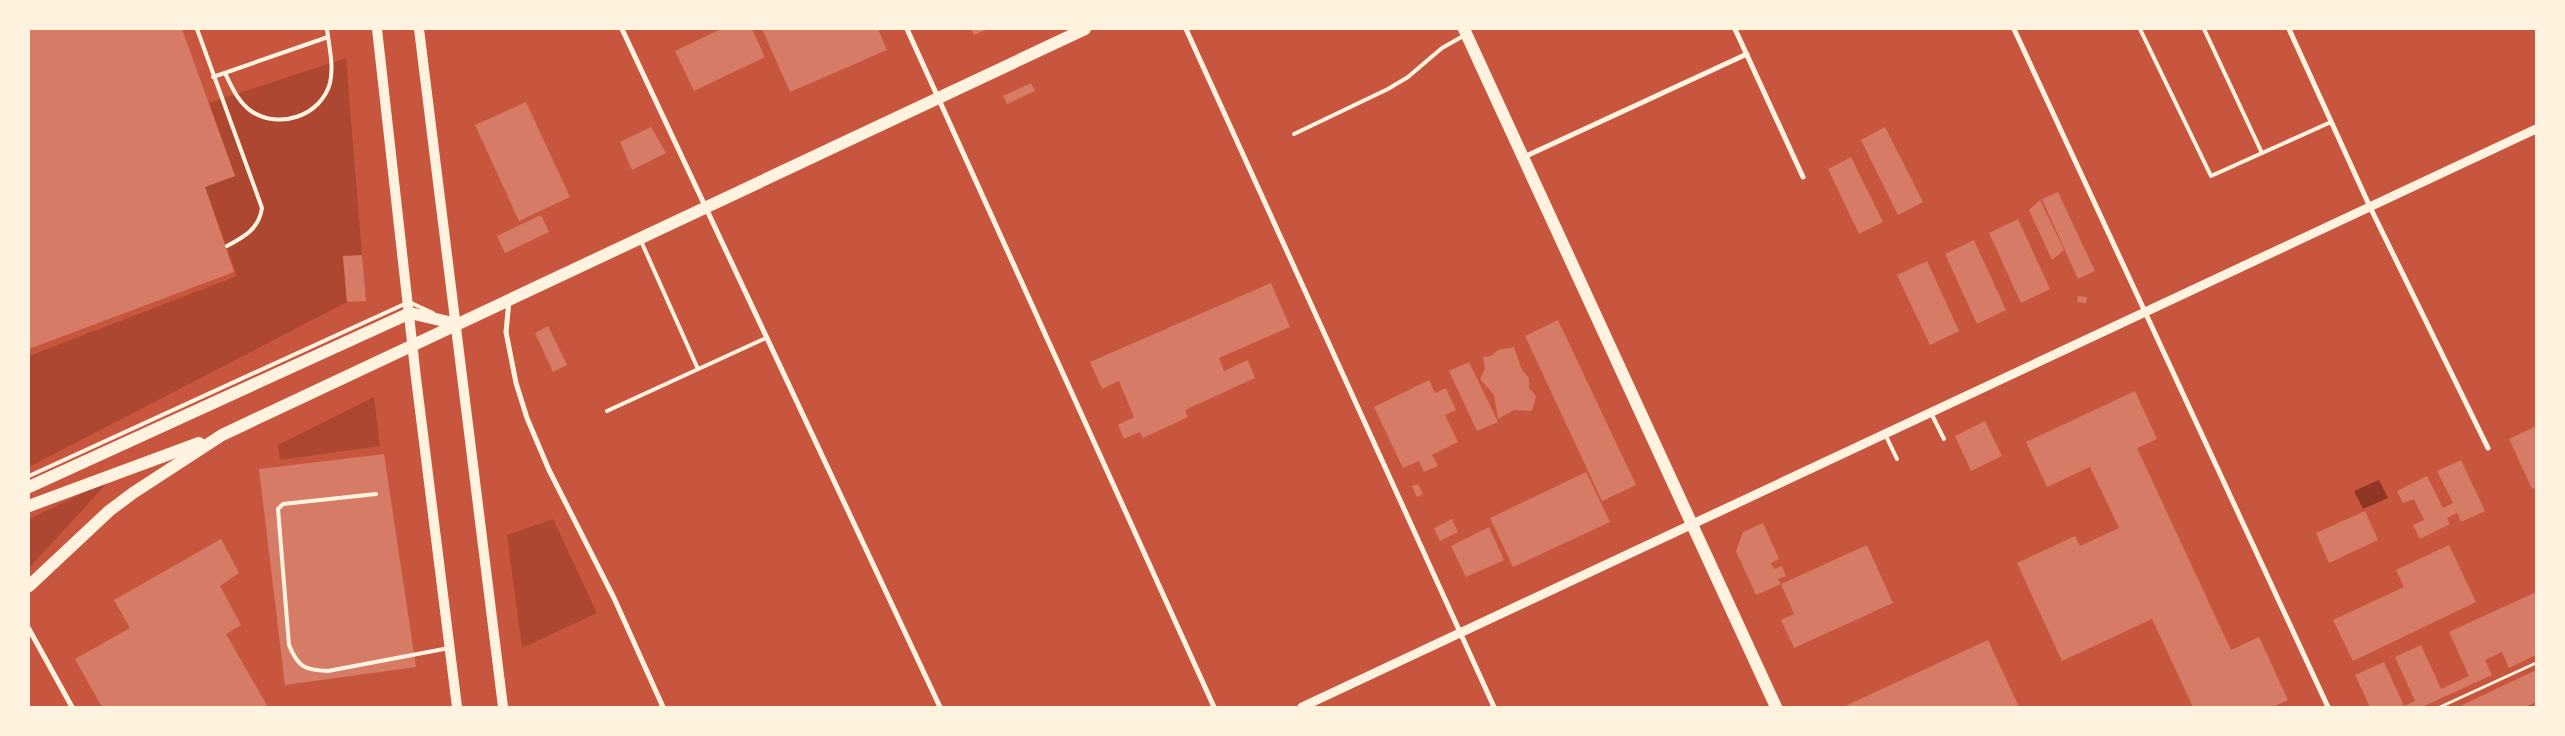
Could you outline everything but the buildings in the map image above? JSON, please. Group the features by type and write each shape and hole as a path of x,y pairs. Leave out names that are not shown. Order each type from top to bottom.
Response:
{"main road":[{"path":"377,29 456,707"},
{"path":"419,29 503,707"},
{"path":"29,506 222,435 1085,29"},
{"path":"1466,31 1776,707"},
{"path":"29,487 409,307 457,324"},
{"path":"29,586 86,531 125,499 222,435"}],"street":[{"path":"622,29 940,707"},
{"path":"906,29 1214,707"},
{"path":"1186,29 1494,707"},
{"path":"1735,29 1803,177"},
{"path":"2014,29 2328,707"},
{"path":"2289,29 2370,207 2488,448"},
{"path":"1524,158 1747,54"},
{"path":"1302,707 2536,129"},
{"path":"509,300 506,332 516,383 527,418 549,470 614,598 663,707"},
{"path":"29,630 72,707"}],"lane":[{"path":"198,29 213,77 262,208 256,226 246,236 227,246"},
{"path":"225,73 239,99 251,111 270,119 296,117 317,105 326,91 332,70 327,29"},
{"path":"2140,29 2210,176 2331,122"},
{"path":"2204,29 2262,153"},
{"path":"1294,134 1388,89 1414,73 1442,48 1466,31"},
{"path":"213,77 328,37"},
{"path":"640,238 698,369"},
{"path":"29,476 409,307"},
{"path":"608,411 766,338"},
{"path":"1931,413 1944,439"},
{"path":"1885,434 1897,459"},
{"path":"376,494 283,504 278,509 289,645 296,662 310,670 328,670 449,648"}],"path":[{"path":"2440,707 2536,663"}],"shaded area":[{"path":"346,58 362,255 343,257 347,302 29,467 29,356 237,276 205,187 235,176 209,103"},
{"path":"374,397 380,446 280,460 278,445"},
{"path":"110,480 29,568 29,519"},
{"path":"2379,480 2388,498 2363,509 2354,491"},
{"path":"553,519 597,613 522,648 507,535"}]}
